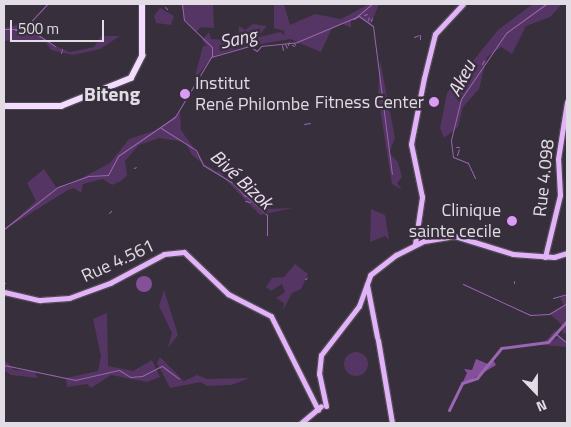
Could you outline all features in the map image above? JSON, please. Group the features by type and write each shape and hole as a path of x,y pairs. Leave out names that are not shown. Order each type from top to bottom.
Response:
{"highway":[{"path":"4,106 62,106 131,78 141,61 142,4"}],"main road":[{"path":"415,244 422,197 412,153 412,135 434,37 464,4"},
{"name":"Rue 4.098","path":"545,256 560,195 558,159 567,102"},
{"path":"302,423 321,407 325,399 319,374 321,354 359,306 372,273 415,244 455,236 499,251 545,256 567,254"},
{"name":"Rue 4.561","path":"4,292 40,300 68,298 104,285 164,254 184,252 228,294 271,316 321,407"},
{"path":"367,285 392,423"}],"shaded area":[{"path":"182,4 213,4 214,28 201,27 196,32 184,20"},
{"path":"274,4 284,4 290,25 315,14 341,19 369,4 379,4 371,24 359,18 351,21 351,28 343,24 332,28 321,52 290,39 239,48 212,57 194,80 203,46 207,46 202,40 209,32 211,39 228,40 227,45 232,47 238,43 239,26 245,30 253,24 267,26 256,38 280,32 285,35 284,31 274,28"},
{"path":"533,4 562,4 550,17 526,26 512,54 501,47 487,57 479,89 463,107 458,127 444,138 440,128 447,93 498,30"},
{"path":"160,8 174,16 171,25 156,23 154,16"},
{"path":"26,23 26,30 31,27 48,43 70,52 94,47 101,36 120,36 100,49 73,55 51,50 44,40 4,41 4,28"},
{"path":"380,60 395,138 389,153 398,162 402,177 397,183 402,190 392,184 378,96"},
{"path":"180,112 181,130 205,164 217,172 221,169 226,173 222,175 264,209 293,208 260,215 221,175 210,169 192,155 185,142 159,138 139,145 125,161 127,175 121,181 112,185 103,179 83,184 81,193 74,188 68,190 4,230 36,201 27,183 44,169 56,187 69,185 110,163 129,139 157,130"},
{"path":"371,209 385,215 389,240 385,236 370,242"},
{"path":"295,264 308,274 301,289 292,293 283,310 284,303 276,298 285,292 282,284 271,291 266,287 272,278 284,277"},
{"path":"144,276 152,284 144,292 136,284"},
{"path":"164,290 178,335 168,348 172,333 159,306"},
{"path":"567,294 567,333 563,334 561,324 550,314 564,305 560,298"},
{"path":"107,313 108,366 133,371 152,360 160,377 147,382 111,375 91,388 87,384 67,387 66,378 98,371 101,356 93,319"},
{"path":"556,329 554,340 560,336 567,342 567,347 542,345"},
{"path":"356,352 364,356 368,364 364,372 356,376 348,372 344,364 348,356"},
{"path":"160,357 184,381 197,375 207,379 250,378 231,385 207,386 201,382 170,388 157,363"},
{"path":"4,359 14,370 34,371 38,378 11,375 4,370"},
{"path":"476,359 488,364 493,360 496,365 461,386 467,373 464,369 472,370"}],"waterway":[{"path":"4,29 24,29 47,4"},
{"path":"182,4 184,20 212,47 212,56"},
{"name":"Sang","path":"354,19 372,4"},
{"name":"Akeu","path":"475,178 468,163 453,157 451,140 461,99 506,33 546,4"},
{"name":"Sang","path":"4,229 58,187 89,176 108,175 118,156 175,117 211,57 249,46 257,51 261,46 297,42 359,16 373,26 392,174"},
{"path":"18,32 35,33 55,46"},
{"path":"414,37 419,35"},
{"name":"Sang","path":"285,44 287,48"},
{"name":"Sang","path":"282,45 283,50"},
{"path":"61,53 62,49"},
{"name":"Akeu","path":"482,64 484,60"},
{"path":"304,124 310,123"},
{"name":"Bivé Bizok","path":"161,128 196,150 203,165 231,182 267,215 267,235"},
{"path":"457,155 459,149"},
{"name":"Bivé Bizok","path":"238,188 245,196"},
{"name":"Bivé Bizok","path":"245,201 250,202"},
{"path":"463,284 530,315 549,314 567,303"},
{"path":"553,298 567,294"},
{"path":"449,410 462,383 477,378 501,348 548,342 567,321"},
{"path":"556,334 567,343"},
{"path":"4,365 75,380 119,370 130,377 142,376 162,366 179,379"}],"place":[{"name":"Institut René Philombe","path":"185,94"},
{"name":"Fitness Center","path":"434,102"},
{"name":"Clinique sainte cecile","path":"512,221"}],"district":[{"name":"Biteng","path":"112,93"}]}
